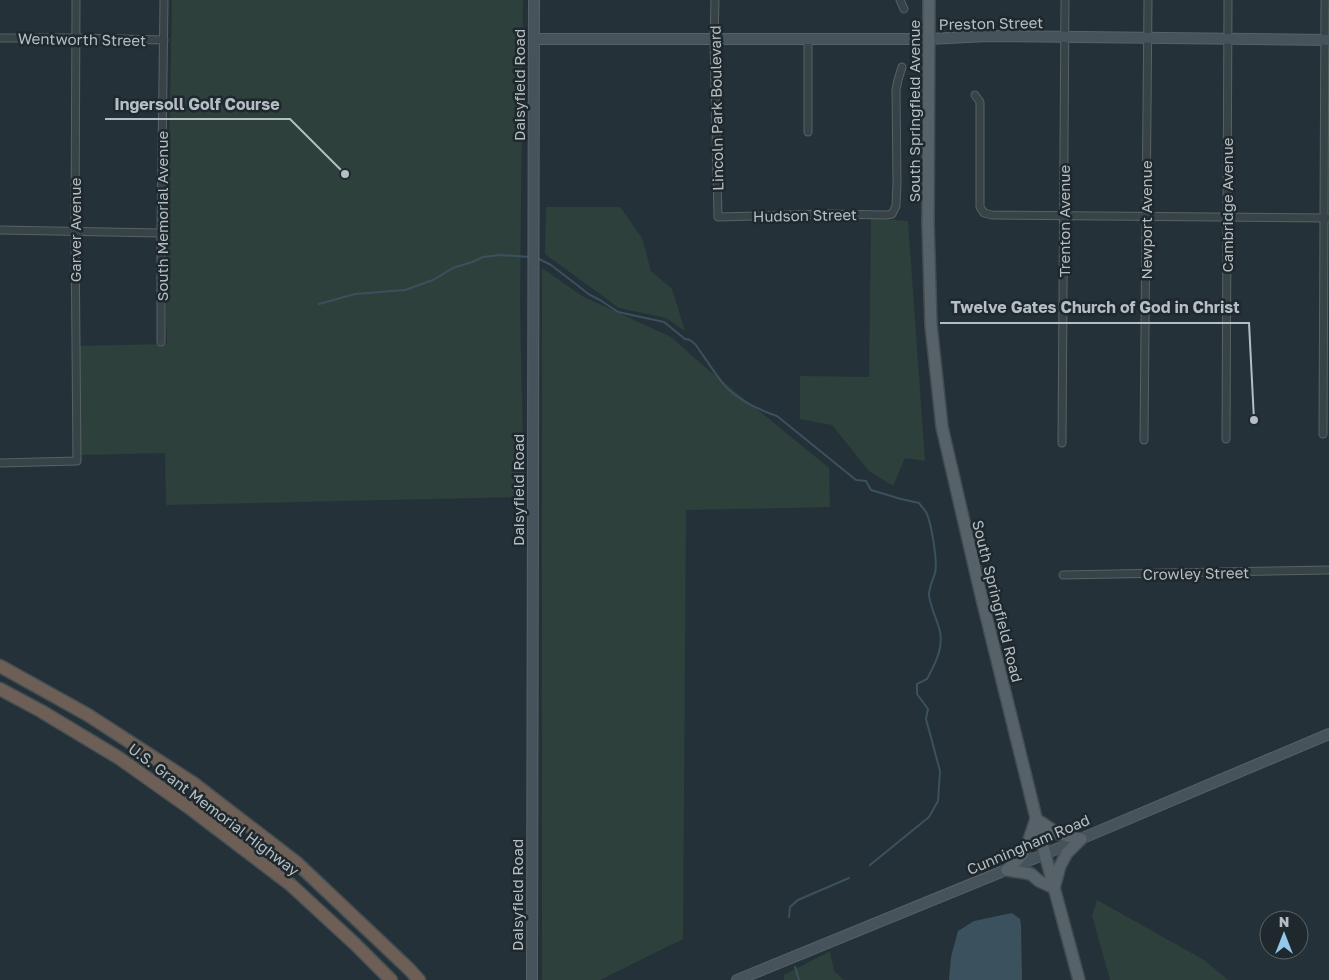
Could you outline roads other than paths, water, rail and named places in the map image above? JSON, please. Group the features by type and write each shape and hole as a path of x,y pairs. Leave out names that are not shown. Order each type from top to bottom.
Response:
{"highway":[{"name":"U.S. Grant Memorial Highway","path":"0,666 88,715 193,783 297,864 419,980"},
{"name":"U.S. Grant Memorial Highway","path":"0,690 41,711 119,758 191,809 291,885 391,980"}],"main road":[{"name":"South Springfield Avenue","path":"928,223 929,0"},
{"name":"South Springfield Road","path":"928,223 931,325 942,427 1036,820 1079,980"},
{"path":"1008,870 1022,855 1036,820 1059,834 1081,839"},
{"path":"1008,870 1031,874 1039,881 1054,888 1060,866 1067,853 1081,839"}],"street":[{"name":"Garver Avenue","path":"0,463 77,461 75,232 76,0"},
{"name":"South Memorial Avenue","path":"161,342 164,0"},
{"name":"Daisyfield Road","path":"532,980 534,0"},
{"name":"Lincoln Park Boulevard","path":"715,0 714,40 718,217"},
{"path":"900,0 904,9"},
{"name":"Trenton Avenue","path":"1062,443 1065,0"},
{"name":"Newport Avenue","path":"1144,440 1148,0"},
{"name":"Cambridge Avenue","path":"1226,439 1228,0"},
{"path":"1323,434 1327,218 1327,40 1325,0"},
{"name":"Preston Street","path":"534,39 929,39 986,36 1327,40"},
{"name":"Wentworth Street","path":"0,38 164,40"},
{"path":"808,38 808,132"},
{"name":"Hudson Street","path":"718,217 892,214 896,206 897,183 896,90 902,67"},
{"path":"976,95 980,102 980,207 984,214 1327,218"},
{"path":"0,230 161,233"},
{"name":"Crowley Street","path":"1063,575 1329,570"},
{"name":"Cunningham Road","path":"737,980 1008,870 1329,734"}],"water":[{"path":"1012,913 1020,919 1021,925 1022,980 949,980 951,957 958,931 974,921"}],"waterway":[{"path":"319,304 355,294 405,290 433,280 453,268 483,257 500,255 530,257"},
{"path":"537,258 551,265 590,295 618,312 664,322 685,339 695,344 728,389 739,398 777,416 856,480 866,481 871,490 919,503 926,512 932,532 936,560 936,568 929,595 941,635 941,641 938,655 927,679 917,684 917,694 928,709 926,719 940,771 938,801 929,817 870,865"},
{"path":"789,917 790,907 798,900 849,878"},
{"path":"795,967 799,980"}],"place":[{"name":"Ingersoll Golf Course","path":"345,174"},
{"name":"Twelve Gates Church of God in Christ","path":"1254,420"}]}
